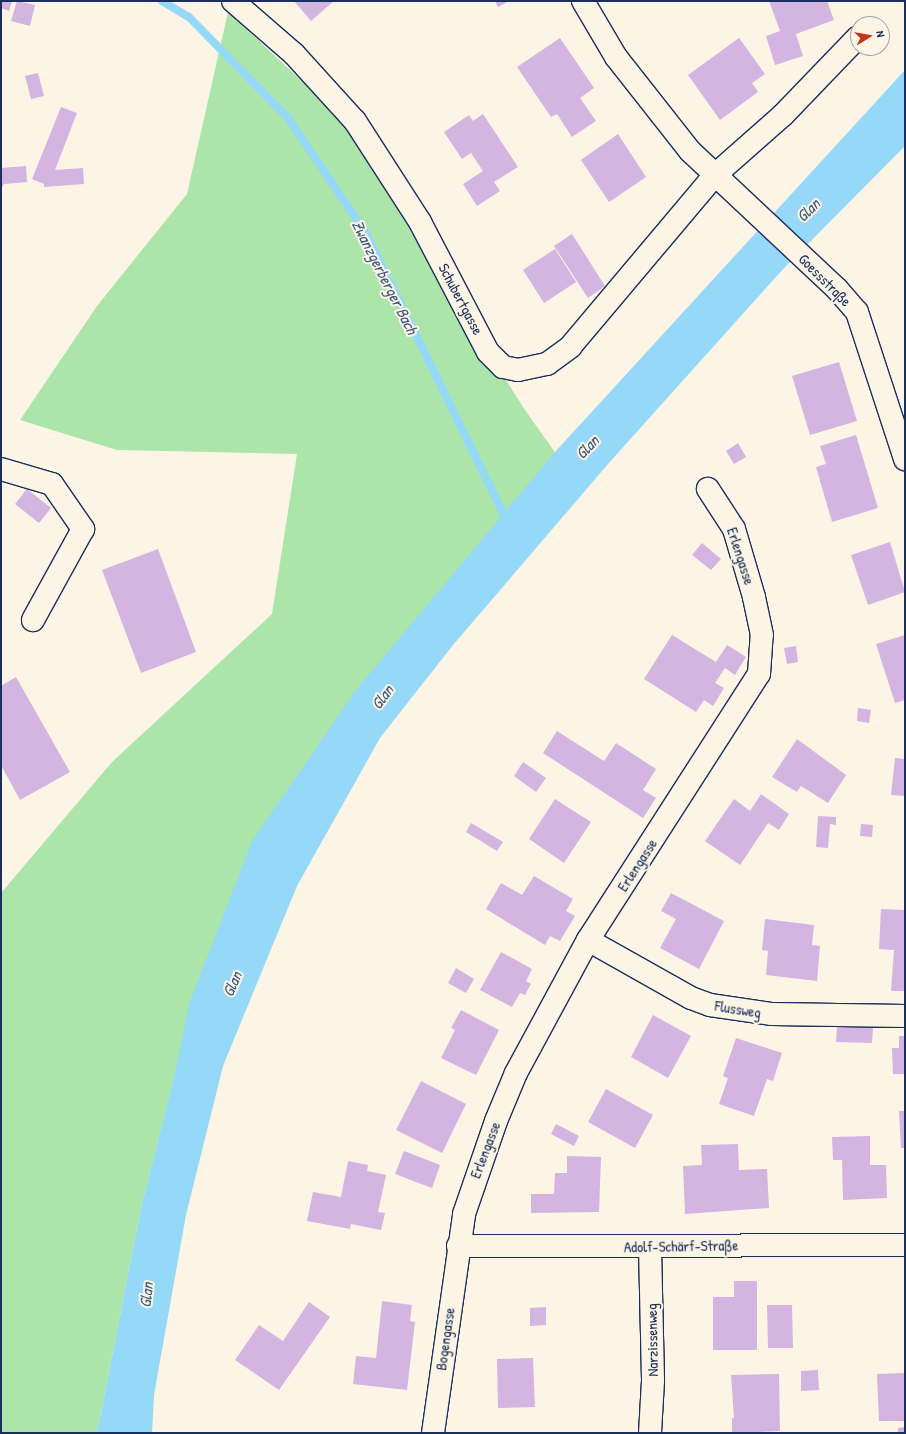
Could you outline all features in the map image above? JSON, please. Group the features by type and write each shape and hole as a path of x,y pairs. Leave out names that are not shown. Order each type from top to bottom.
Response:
{"street":[{"name":"Schubertgasse","path":"233,1 294,54 355,121 420,222 488,352 502,367 532,369 547,364 570,347 715,175"},
{"name":"Goessstraße","path":"583,1 612,51 662,119 715,175 837,289 857,312 898,419 905,458"},
{"path":"715,175 783,115 850,45"},
{"path":"1,469 52,484 83,529 33,620"},
{"name":"Erlengasse","path":"458,1246 471,1186 516,1073 588,940 759,674 762,635 754,597 734,530 708,489"},
{"name":"Flussweg","path":"588,940 691,998 710,1005 772,1014 905,1016"},
{"name":"Adolf-Schärf-Straße","path":"458,1246 650,1247 905,1245"},
{"name":"Bogengasse","path":"433,1433 458,1246"},
{"name":"Narzissenweg","path":"650,1247 653,1381 650,1433"}],"green space":[{"path":"228,12 339,116 525,410 562,462 436,618 180,1055 141,1208 97,1433 1,1433 1,893 112,762 272,614 297,454 117,450 20,420 97,306 187,194"}],"water":[{"name":"Glan","path":"905,70 905,146 785,267 608,464 453,645 380,738 297,886 223,1066 186,1215 154,1395 152,1433 97,1433 141,1208 173,1082 189,1004 252,841 356,690 555,452"}],"building":[{"path":"1,1 12,1 9,11 1,8"},
{"path":"17,1 35,5 30,26 11,21"},
{"path":"294,1 334,1 311,21"},
{"path":"495,1 509,1 498,7"},
{"path":"769,1 827,1 834,20 796,34 803,56 775,65 766,36 780,31"},
{"path":"560,38 594,88 580,98 596,121 572,137 557,114 551,117 517,67"},
{"path":"739,38 765,74 752,83 758,92 720,120 688,75"},
{"path":"38,73 44,96 31,99 25,76"},
{"path":"61,107 77,113 55,170 83,168 84,184 44,187 44,184 32,179"},
{"path":"483,114 518,167 494,182 500,191 477,206 463,184 483,171 471,153 462,159 444,132 469,115 473,121"},
{"path":"618,134 646,177 609,202 581,160"},
{"path":"26,166 27,182 4,184 1,189 1,168"},
{"path":"572,234 605,286 588,298 554,246"},
{"path":"555,249 576,282 544,303 523,270"},
{"path":"839,362 857,421 810,435 792,376"},
{"path":"856,435 878,508 832,522 816,467 826,464 820,446"},
{"path":"738,443 746,457 734,464 726,451"},
{"path":"27,489 51,508 39,523 15,504"},
{"path":"890,542 905,592 868,605 851,555"},
{"path":"702,543 721,559 711,570 692,555"},
{"path":"158,549 196,652 141,673 102,570"},
{"path":"672,635 716,662 727,645 746,657 735,675 725,668 715,683 724,688 713,706 704,700 696,712 644,679"},
{"path":"905,635 905,700 895,703 876,644"},
{"path":"796,646 798,662 787,664 784,648"},
{"path":"16,677 70,772 20,800 1,765 1,686"},
{"path":"858,708 871,710 869,723 857,721"},
{"path":"557,731 604,761 616,743 656,769 643,790 656,798 643,818 543,753"},
{"path":"797,739 846,775 828,803 801,786 797,792 772,777"},
{"path":"895,758 905,759 905,796 891,795"},
{"path":"523,762 546,778 536,792 514,776"},
{"path":"761,794 789,814 779,830 768,823 740,865 705,841 734,799 750,811"},
{"path":"555,799 591,822 564,863 529,839"},
{"path":"818,816 836,817 836,825 830,824 828,848 816,847"},
{"path":"471,823 503,842 497,851 466,832"},
{"path":"861,824 873,825 872,837 860,836"},
{"path":"534,876 573,899 566,911 575,916 560,941 550,936 545,945 486,909 501,883 522,895"},
{"path":"671,893 724,921 699,969 660,948 676,919 661,911"},
{"path":"881,909 905,910 905,991 891,991 894,950 879,949"},
{"path":"765,919 814,925 812,945 820,946 817,981 766,975 768,951 762,950"},
{"path":"501,952 532,969 526,981 531,984 525,995 520,993 512,1007 480,990"},
{"path":"456,968 474,979 466,993 448,983"},
{"path":"461,1010 499,1030 476,1075 441,1058 455,1030 451,1028"},
{"path":"653,1015 691,1036 668,1078 631,1057"},
{"path":"837,1027 873,1027 872,1043 836,1042"},
{"path":"899,1036 905,1036 905,1074 893,1074 892,1048 899,1048"},
{"path":"736,1038 782,1053 773,1081 767,1079 754,1116 719,1104 728,1078 723,1076"},
{"path":"421,1081 466,1104 442,1153 396,1130"},
{"path":"606,1089 653,1115 635,1148 588,1122"},
{"path":"899,1111 905,1111 905,1148 901,1148"},
{"path":"556,1124 579,1136 574,1146 551,1134"},
{"path":"870,1136 870,1165 886,1165 887,1198 843,1200 842,1160 833,1160 832,1137"},
{"path":"738,1144 739,1170 767,1169 769,1208 685,1214 683,1166 702,1165 701,1145"},
{"path":"404,1151 440,1165 432,1188 395,1174"},
{"path":"567,1156 601,1157 599,1212 531,1213 531,1194 554,1194 555,1173 567,1173"},
{"path":"348,1161 368,1165 367,1171 386,1175 378,1212 385,1213 381,1230 351,1224 350,1229 307,1221 313,1192 341,1197"},
{"path":"734,1281 757,1281 757,1350 713,1350 713,1297 734,1297"},
{"path":"382,1301 412,1305 410,1321 415,1322 407,1390 353,1384 356,1356 376,1358"},
{"path":"309,1302 330,1317 279,1390 235,1360 259,1325 283,1341"},
{"path":"767,1305 792,1305 793,1348 768,1348"},
{"path":"546,1307 546,1325 530,1326 530,1308"},
{"path":"533,1358 535,1407 498,1408 497,1359"},
{"path":"818,1370 819,1390 801,1391 801,1371"},
{"path":"905,1373 905,1421 879,1421 877,1374"},
{"path":"779,1374 780,1431 732,1433 732,1418 734,1418 731,1375"},
{"path":"905,1427 905,1433 898,1433 898,1428"}],"waterway":[{"name":"Zwanzgerberger Bach","path":"162,1 189,17 288,118 366,233 508,523"}]}
